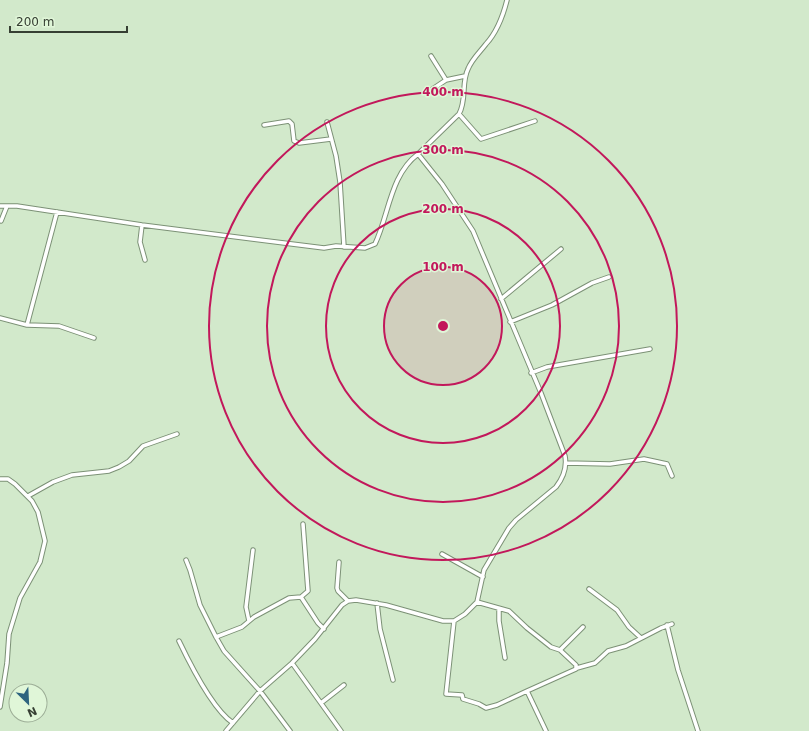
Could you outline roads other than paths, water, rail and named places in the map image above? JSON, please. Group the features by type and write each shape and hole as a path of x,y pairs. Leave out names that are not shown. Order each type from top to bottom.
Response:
{"street":[{"path":"0,206 17,206 142,225 324,248 365,248 374,244 396,184 407,164 459,114 462,106 467,69 478,53 493,37 502,17 506,0"},
{"path":"431,56 446,80"},
{"path":"431,90 446,80 465,76"},
{"path":"459,114 481,139 535,121"},
{"path":"264,125 289,121 292,124 294,141 299,143 331,139"},
{"path":"327,122 336,156 340,182 344,247"},
{"path":"226,731 260,691 292,663 324,629 342,605 348,601 377,603 443,621 454,621 465,614 477,602 487,563 509,528 516,520 556,487 561,480 566,463 555,428 472,231 442,184 418,154"},
{"path":"1,221 7,206"},
{"path":"27,325 57,212"},
{"path":"142,225 140,242 145,260"},
{"path":"501,299 561,249"},
{"path":"510,322 552,305 592,283 609,277"},
{"path":"0,318 27,325 59,326 94,338"},
{"path":"531,373 547,367 650,349"},
{"path":"28,496 53,482 72,475 109,471 130,461 143,446 177,434"},
{"path":"566,463 610,464 644,459 664,462 672,476"},
{"path":"0,479 8,479 28,496 38,512 44,541 40,562 20,598 9,634 7,663 0,707"},
{"path":"216,637 242,627 249,621 289,598 301,597 308,590 303,524"},
{"path":"249,621 246,607 253,550"},
{"path":"442,554 483,577"},
{"path":"186,560 200,605 224,651 260,691 290,731"},
{"path":"339,562 337,588 348,601"},
{"path":"589,589 617,610 629,627 641,638"},
{"path":"301,597 318,623 324,629"},
{"path":"477,602 509,611 551,647 560,650 574,663 577,668"},
{"path":"377,603 380,629 393,680"},
{"path":"499,609 499,621 505,658"},
{"path":"454,621 446,694 462,695 463,699 486,708 498,705 577,668 595,663 608,651 626,646 672,624"},
{"path":"668,625 678,670 698,731"},
{"path":"560,650 583,627"},
{"path":"179,641 203,685 223,714 234,723"},
{"path":"292,663 341,731"},
{"path":"321,703 344,685"},
{"path":"527,691 546,731"}]}
